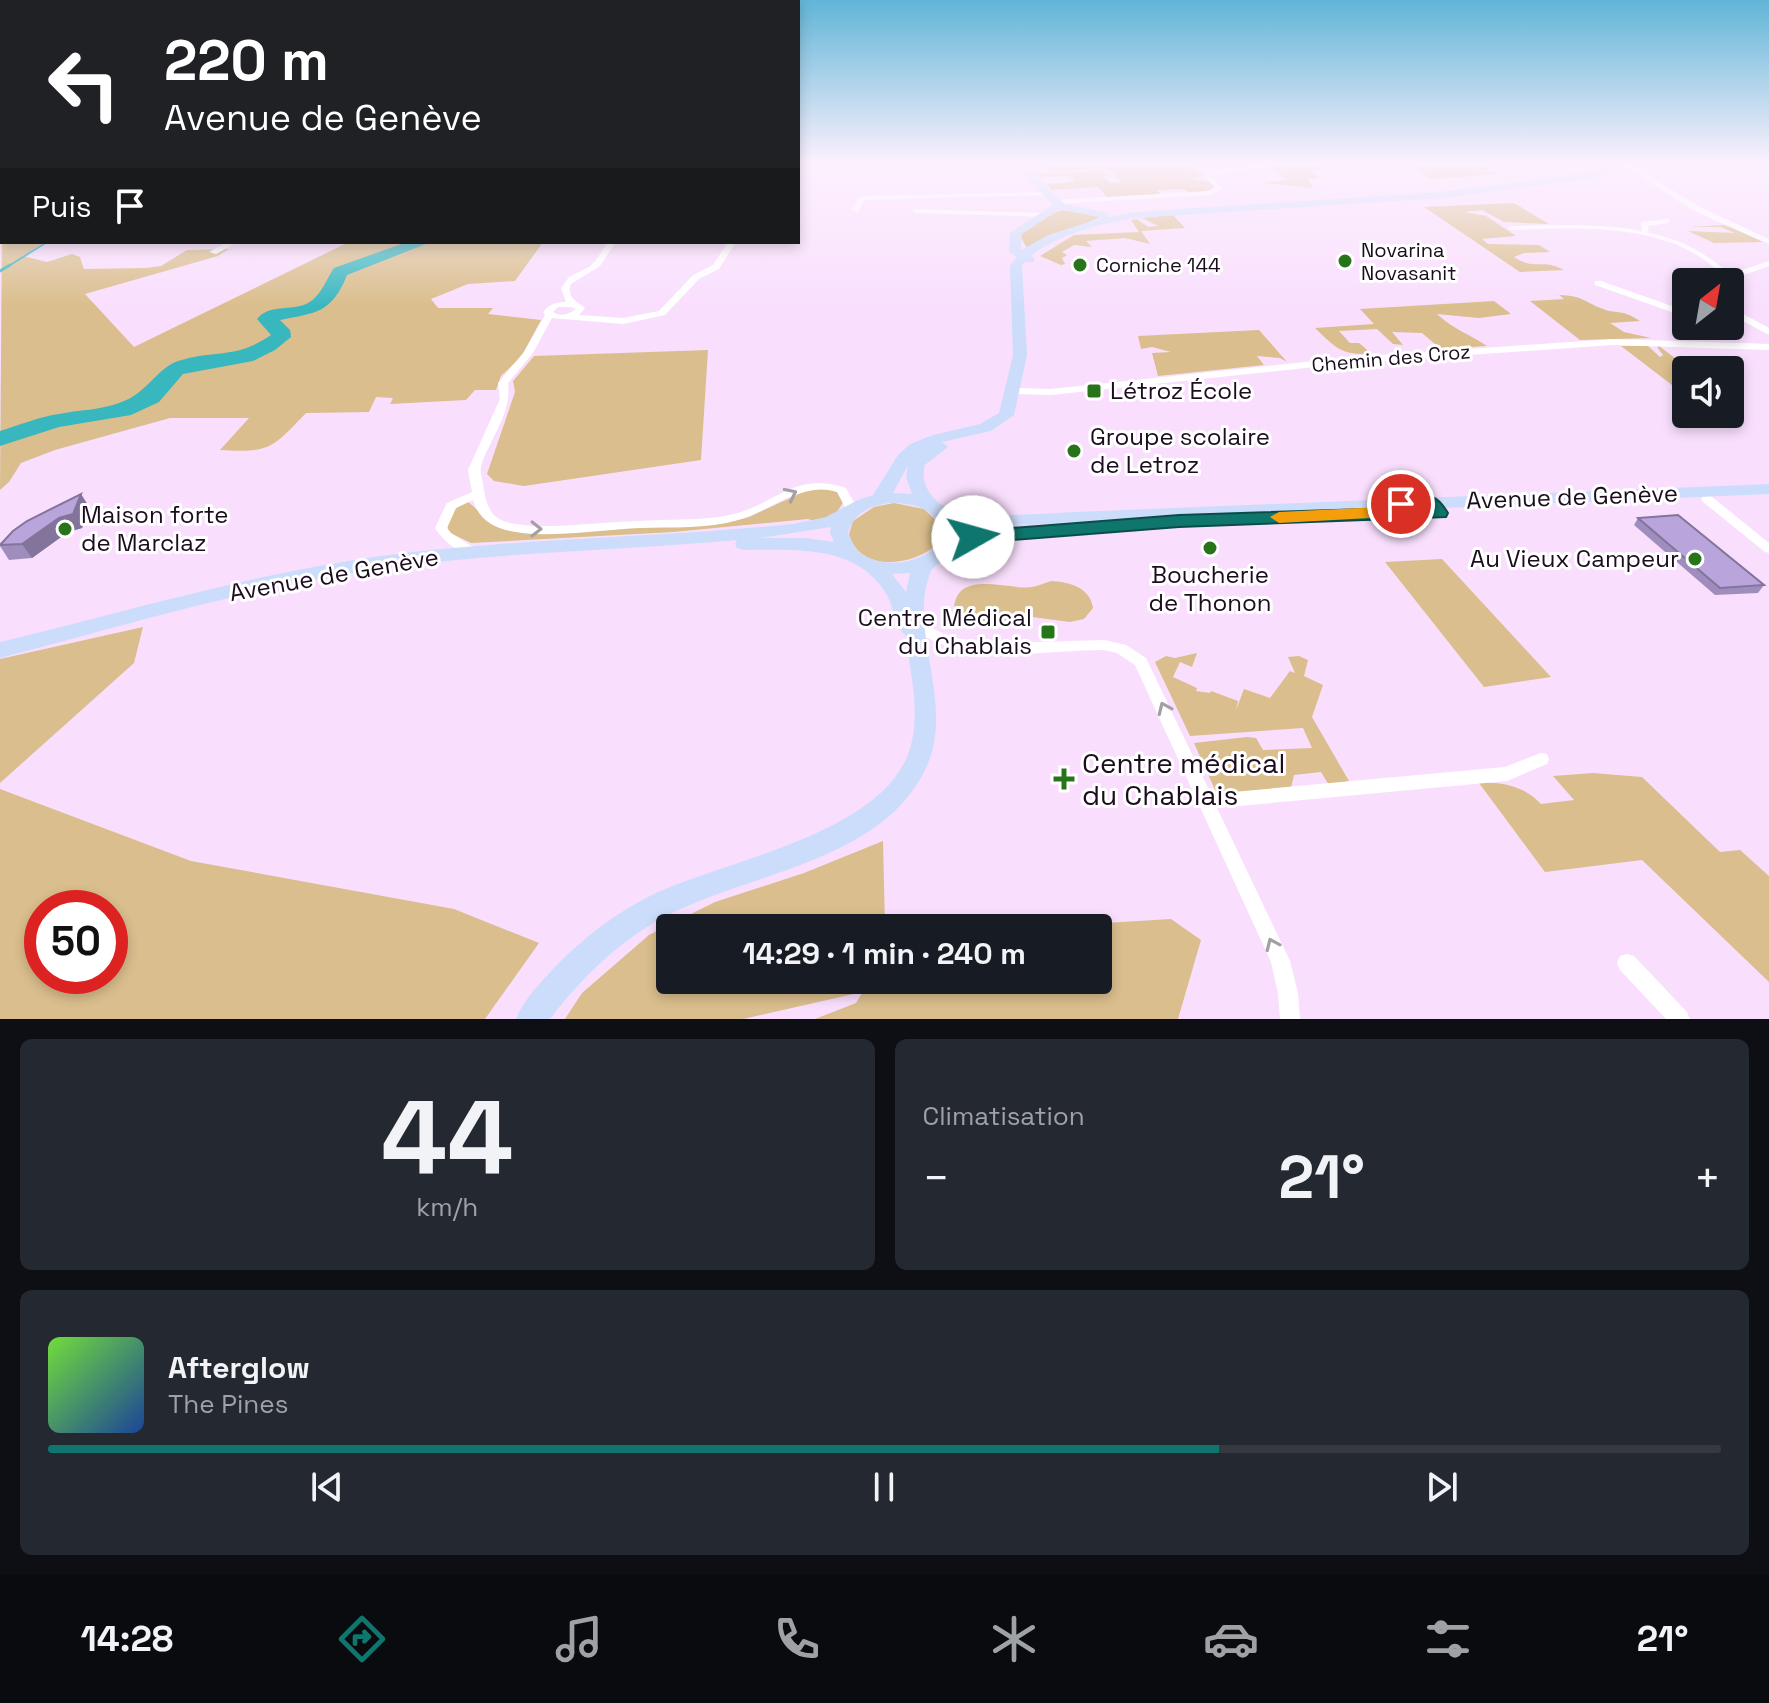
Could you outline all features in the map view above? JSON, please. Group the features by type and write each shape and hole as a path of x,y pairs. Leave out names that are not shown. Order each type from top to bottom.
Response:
{"main road":[{"path":"1025,255 1014,238 1019,228 1048,212"},
{"path":"1077,212 1130,215 1186,212"},
{"path":"879,499 907,454 925,443 996,428 1016,417 1026,367 1020,355 1016,266 1025,255 1059,236 1090,224 1130,215"},
{"path":"927,503 914,483 916,464 933,450 957,438"},
{"name":"Avenue de Genève","path":"944,514 976,519 1076,518 1514,506 1703,496 1769,489"},
{"name":"Avenue de Genève","path":"1703,496 1769,496"},
{"path":"868,564 897,569 925,564 944,553 951,544 952,525 944,514 927,503 908,498 879,499 849,513 839,533 846,550 868,564 894,588 915,632"},
{"name":"Avenue de Genève","path":"951,544 983,535 1096,526 1447,506"},
{"name":"Avenue de Genève","path":"0,650 321,573 472,552 673,541 811,527 849,513"},
{"name":"Avenue de Genève","path":"673,541 806,544 846,550"},
{"path":"531,1019 566,975 626,925 669,901 841,832 893,795 918,762 927,730 927,707 915,632 917,579 925,564"}],"street":[{"path":"935,212 1047,215"},
{"path":"1703,212 1769,242"},
{"path":"1646,235 1644,224 1666,221"},
{"path":"1512,228 1591,227 1646,235 1699,253 1718,265 1749,271"},
{"path":"213,252 230,244"},
{"path":"590,319 573,304 565,287 570,280 598,264 611,244"},
{"path":"547,320 564,317 623,321 662,313 696,277 716,267 731,244"},
{"path":"1744,273 1769,263"},
{"path":"1598,283 1672,309"},
{"path":"573,304 556,305 548,310 547,320 528,353 503,383 505,399 474,470 479,481 481,510 489,518 506,526 539,530 732,518 816,485 842,490 849,513"},
{"path":"564,317 573,304"},
{"path":"1744,320 1769,332"},
{"name":"Chemin des Croz","path":"1019,391 1051,392 1352,360 1613,342 1769,347"},
{"path":"472,552 446,536 441,528 451,506 479,493"},
{"path":"1703,496 1769,549"},
{"path":"915,632 973,648 1098,644 1131,654 1147,670 1280,961 1288,993 1290,1019"},
{"path":"1206,802 1507,774 1541,759"},
{"path":"1627,963 1680,1019"}],"shaded area":[{"path":"1058,212 1103,216 1027,248 1019,234 1027,226"},
{"path":"1431,212 1468,212 1464,212 1486,216 1516,236 1482,239 1488,244 1539,245 1550,252 1524,253 1514,257 1564,270 1520,272"},
{"path":"1485,212 1528,212 1549,224 1504,222"},
{"path":"1173,215 1185,228 1141,231 1150,244 1125,238 1086,241 1092,247 1074,245 1062,252 1067,255 1062,258 1065,264 1061,265 1040,256 1074,235 1139,232 1131,220 1137,219 1148,227 1158,226 1142,218"},
{"path":"1725,225 1763,242 1714,243 1688,231 1735,233 1720,227 1689,227"},
{"path":"2,244 41,244 23,256 47,262 72,254 80,257 84,269 161,266 187,250 229,249 218,256 85,294 134,347 345,244 542,244 515,281 468,284 431,299 438,308 493,308 488,314 541,320 521,357 501,376 496,390 475,390 466,400 390,404 393,398 376,397 369,412 306,413 277,441 261,449 250,450 220,450 249,418 170,418 55,450 21,463 0,490"},
{"path":"1559,295 1628,314 1640,321 1610,323 1624,332 1651,338 1580,340 1530,301 1564,299"},
{"path":"1494,301 1511,314 1479,318 1437,314 1487,346 1441,349 1422,333 1392,332 1403,345 1393,344 1377,329 1339,331 1350,343 1359,343 1372,354 1353,353 1335,346 1315,328 1374,324 1360,309"},
{"path":"1259,330 1287,362 1280,358 1257,356 1264,365 1158,376 1152,353 1171,352 1152,347 1141,349 1138,336"},
{"path":"1621,346 1648,346 1660,357 1663,355 1659,346 1672,356 1672,385"},
{"path":"708,350 701,460 524,486 494,481 487,474 515,392 513,381 534,356"},
{"path":"814,487 838,492 844,501 837,512 817,522 808,519 673,532 471,543 448,532 453,513 467,501 494,524 517,532 729,522 749,517"},
{"path":"894,503 924,509 942,526 942,539 933,548 907,560 878,561 865,556 855,547 849,534 853,521 874,507"},
{"path":"1442,559 1551,677 1484,687 1385,562"},
{"path":"1051,581 1071,584 1088,595 1093,608 1084,619 1070,622 1025,616 984,625 964,620 954,609 957,596 974,585 1032,587"},
{"path":"143,627 134,663 0,783 0,659"},
{"path":"1197,653 1192,667 1180,662 1173,677 1197,688 1196,691 1211,691 1238,701 1236,710 1244,689 1270,698 1290,671 1295,673 1288,657 1299,656 1308,660 1304,676 1323,685 1312,717 1349,781 1329,785 1321,772 1294,775 1291,788 1226,795 1215,790 1194,743 1247,737 1256,738 1263,750 1312,748 1303,728 1190,736 1155,662 1166,656 1175,658"},
{"path":"1593,773 1642,777 1720,852 1740,850 1769,876 1769,982 1642,860 1545,872 1479,783 1513,786 1541,804 1574,800 1553,776"},
{"path":"0,789 191,861 454,909 539,943 485,1019 0,1019"},
{"path":"883,841 885,914 691,914 715,902 804,873"},
{"path":"1171,919 1201,940 1178,1019 815,1019 856,1003 861,994 1112,994 1112,923"},
{"path":"656,932 656,994 854,994 743,1019 565,1019 582,993"}],"building":[{"path":"81,494 73,514 59,518 22,544 0,545 27,521"},
{"name":"Au Vieux Campeur","path":"1678,515 1764,585 1720,588 1638,518"}],"waterway":[{"path":"7,267 44,244"},
{"path":"0,439 55,421 123,410 151,397 176,370 185,366 236,359 257,352 281,337 280,330 267,319 271,316 314,308 333,288 340,272 417,244"},
{"path":"0,271 10,265"}],"slow traffic":[{"path":"1279,517 1381,513"}],"place":[{"name":"Novarina Novasanit","path":"1345,261"},
{"name":"Corniche 144","path":"1080,265"},
{"name":"Létroz École","path":"1094,391"},
{"name":"Groupe scolaire de Letroz","path":"1074,451"},
{"name":"Maison forte de Marclaz","path":"65,529"},
{"name":"Boucherie de Thonon","path":"1210,548"},
{"name":"Au Vieux Campeur","path":"1695,559"},
{"name":"Centre Médical du Chablais","path":"1048,632"},
{"name":"Centre médical du Chablais","path":"1064,779"}],"route":[{"path":"973,537 1179,521 1387,512 1439,513 1429,502 1401,504"}]}
